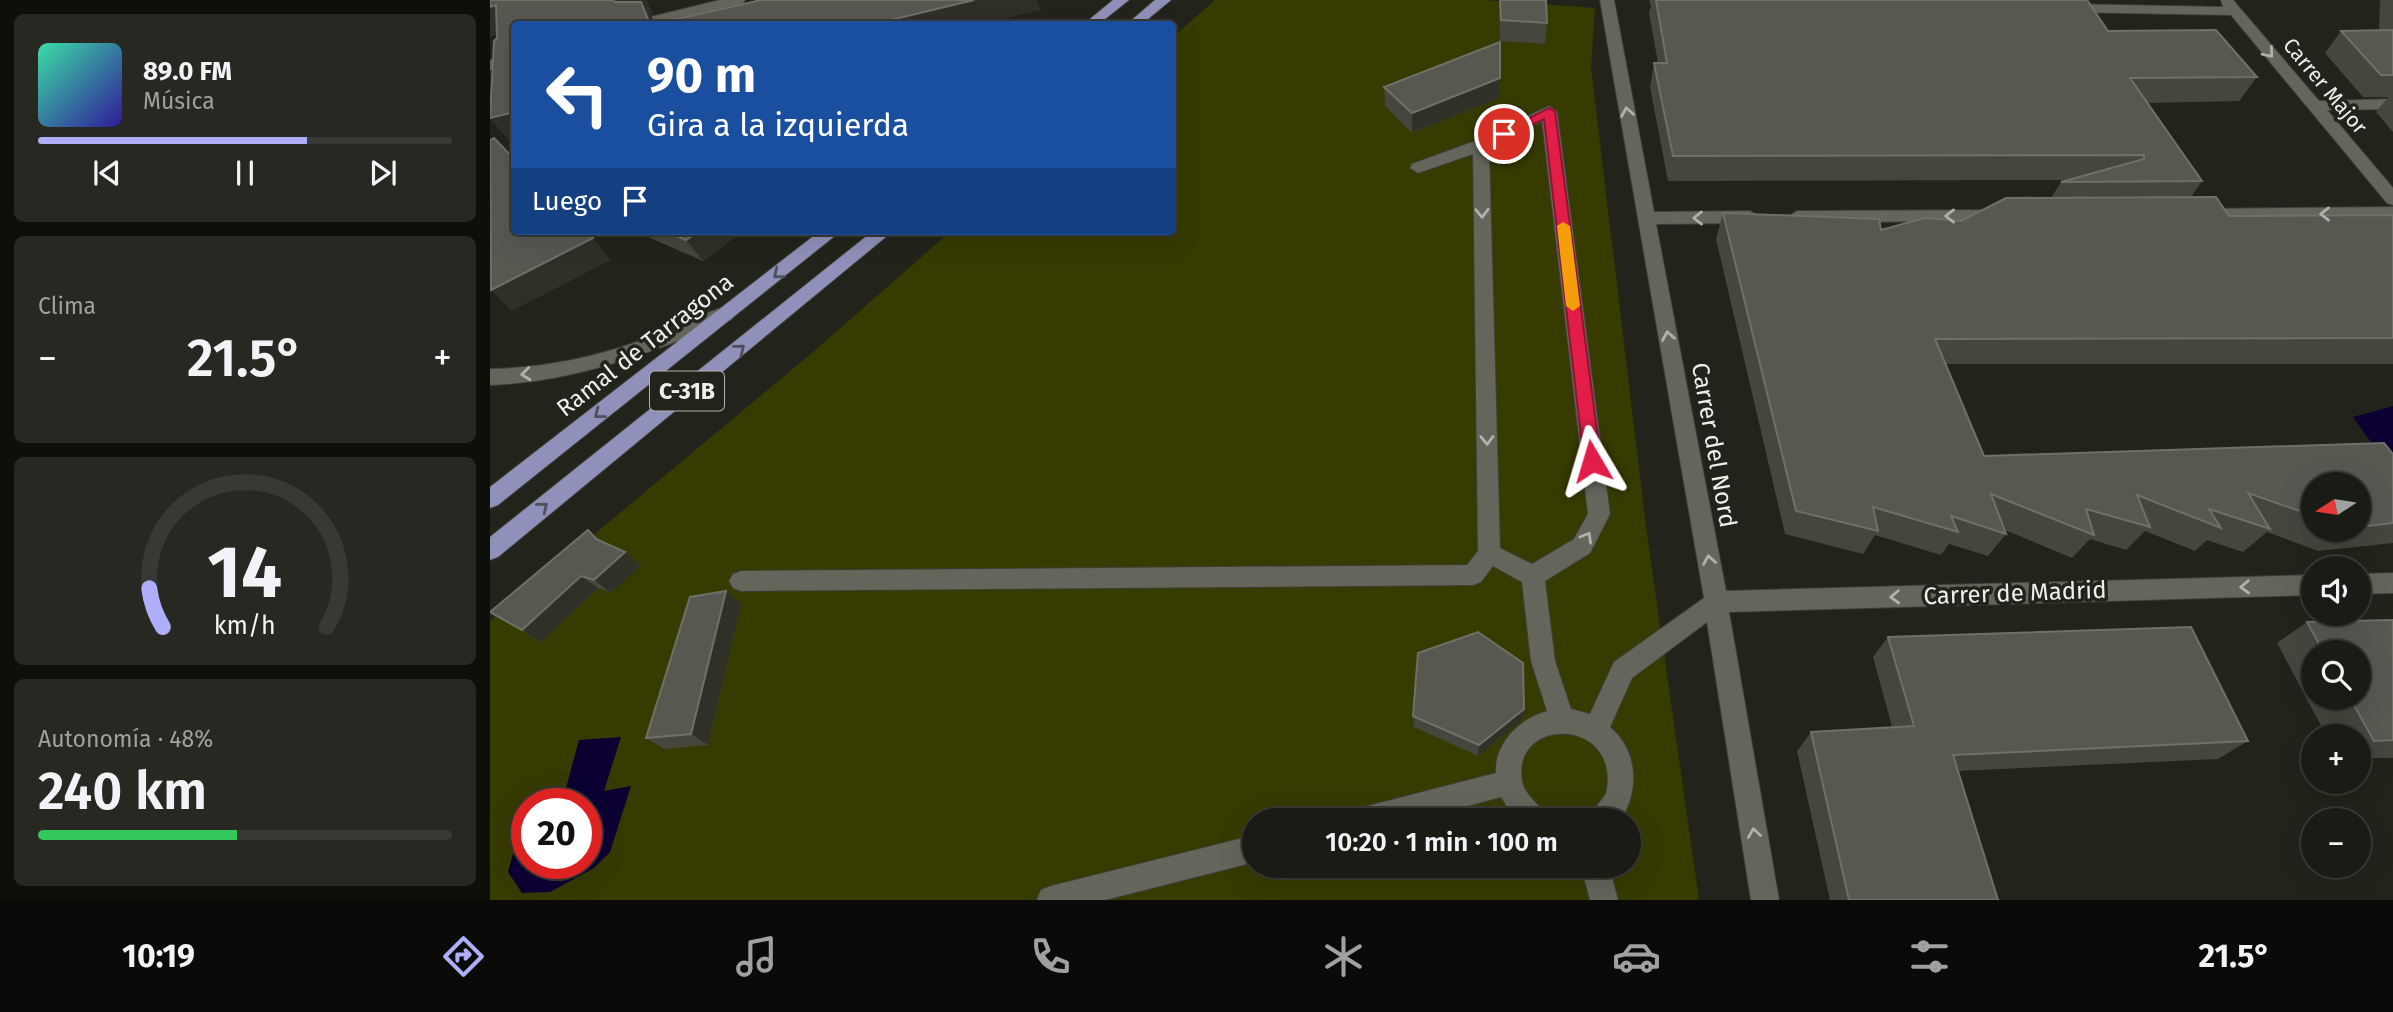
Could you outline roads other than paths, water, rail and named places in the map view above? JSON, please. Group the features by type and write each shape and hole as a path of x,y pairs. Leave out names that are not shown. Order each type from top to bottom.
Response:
{"main road":[{"path":"1093,21 1105,6 1122,0"},
{"path":"1138,21 1164,0"},
{"name":"Ramal de Tarragona","path":"490,499 827,235"},
{"name":"C-31B","path":"490,550 879,235"}],"street":[{"path":"649,21 703,4 738,0"},
{"name":"Carrer del Nord","path":"1607,0 1716,602 1765,900"},
{"path":"2053,8 2229,6"},
{"name":"Carrer Major","path":"2229,6 2393,200"},
{"path":"490,65 511,59"},
{"path":"2314,106 2393,104"},
{"path":"1418,167 1481,145 1549,111 1599,514 1582,546 1533,576"},
{"path":"741,582 1473,575 1489,553 1481,145"},
{"path":"2186,215 2393,213"},
{"path":"1647,218 2020,216"},
{"path":"490,377 555,371 601,360 673,336 730,312"},
{"path":"1489,553 1533,576"},
{"path":"1533,576 1543,661 1562,719"},
{"path":"2371,584 2393,583"},
{"name":"Carrer de Madrid","path":"1716,602 2301,585"},
{"path":"1596,730 1623,670 1716,602"},
{"path":"1522,808 1510,782 1510,758 1521,737 1540,724 1562,719 1580,722 1596,730 1611,744 1620,763 1622,783 1617,803 1613,808"},
{"path":"1410,808 1510,782"},
{"path":"1051,900 1242,851"},
{"path":"1598,878 1604,900"}]}
